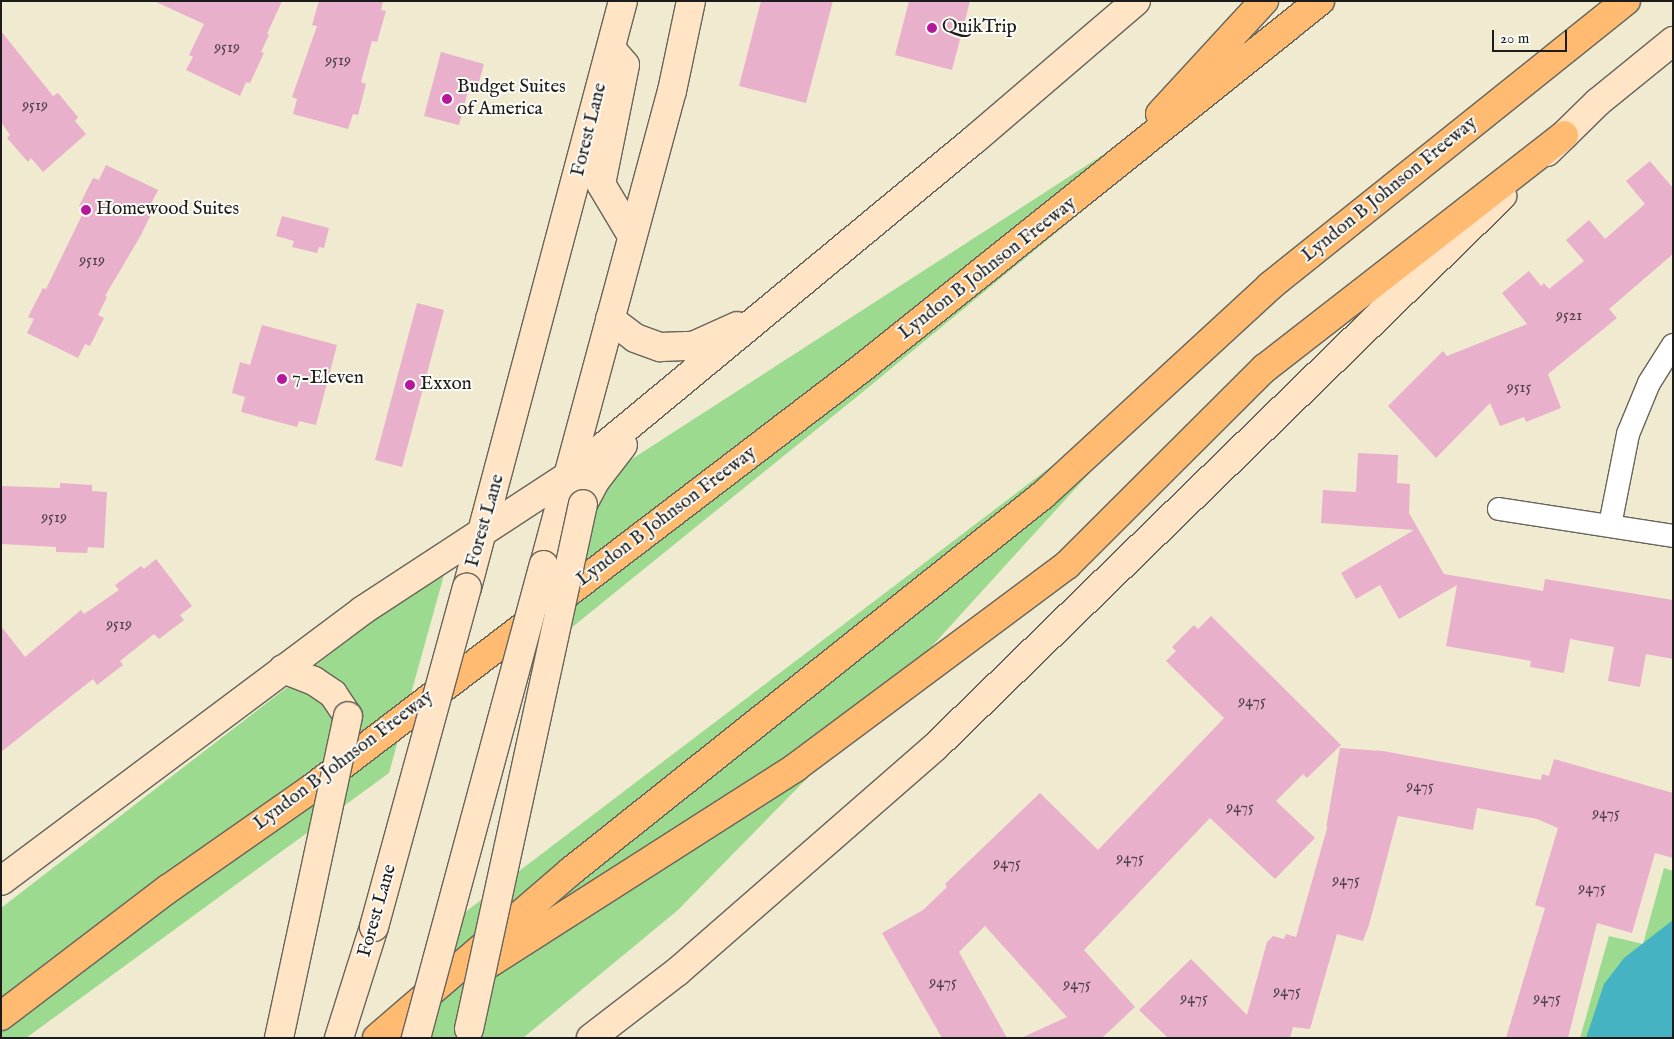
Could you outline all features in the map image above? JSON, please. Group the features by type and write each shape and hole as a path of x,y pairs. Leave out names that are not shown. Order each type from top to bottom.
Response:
{"highway":[{"path":"1089,189 1264,1"},
{"name":"Lyndon B Johnson Freeway","path":"1,1016 168,888 326,777 862,368 1089,189 1320,1"},
{"name":"Lyndon B Johnson Freeway","path":"396,1034 571,871 1043,495 1270,286 1626,1"},
{"path":"396,1034 796,767 1067,565 1265,368 1564,135"}],"main road":[{"name":"Forest Lane","path":"339,1038 374,927 484,531 623,1"},
{"path":"396,1034 544,565 672,91 691,1"},
{"path":"1,881 363,610 568,476 768,312 1136,1"},
{"path":"591,1038 677,972 935,747 1598,102 1673,41"},
{"path":"611,49 625,65 600,184 632,236"},
{"path":"610,319 635,338 660,347 692,346 768,312"},
{"path":"472,1033 583,504 596,480 655,404"},
{"path":"279,1038 348,716 333,694 314,681 283,669"}],"street":[{"path":"1610,525 1628,434 1649,383 1673,345"},
{"path":"1499,509 1673,536"}],"green space":[{"path":"1324,12 859,395 529,662 567,501"},
{"path":"1194,358 874,710 678,910 523,1038 429,1038 460,916"},
{"path":"447,564 389,773 26,1038 1,1038 1,908"},
{"path":"1664,868 1673,871 1673,1038 1580,1038 1609,936 1643,944"}],"water":[{"path":"1673,920 1673,1038 1586,1038 1604,984 1624,958"}],"building":[{"path":"154,1 282,1 267,34 269,35 261,52 264,53 250,83 246,82 240,96 186,70 193,57 189,55 204,24"},
{"path":"319,1 383,1 381,10 386,11 377,42 372,41 361,82 366,84 358,115 353,114 348,129 293,114 297,99 292,97 317,26 312,25"},
{"path":"761,1 833,1 806,103 739,86"},
{"name":"QuikTrip","path":"909,1 970,1 952,70 895,55"},
{"path":"1,31 53,96 58,93 78,117 75,121 86,134 43,172 31,158 28,162 7,138 10,135 1,122"},
{"name":"Budget Suites of America","path":"441,52 484,64 479,82 471,80 459,125 424,116"},
{"path":"1650,161 1673,188 1673,254 1609,309 1617,318 1548,374 1561,408 1526,422 1524,417 1500,426 1490,403 1436,458 1388,406 1443,351 1447,356 1527,324 1502,293 1529,271 1541,286 1544,283 1549,289 1584,261 1566,240 1589,220 1605,239 1645,204 1626,181"},
{"path":"106,165 158,190 151,204 155,206 141,235 105,296 107,297 98,315 104,318 90,346 85,344 78,358 27,333 34,319 28,317 43,288 46,289 85,209 79,206 93,178 99,180"},
{"path":"282,216 329,228 324,248 319,247 317,253 292,247 294,241 276,236"},
{"name":"Exxon","path":"417,303 444,310 402,467 375,460"},
{"name":"7-Eleven","path":"262,325 337,345 316,425 299,421 297,427 241,412 245,397 232,393 240,362 250,365"},
{"path":"1358,453 1398,455 1397,483 1410,484 1409,513 1444,574 1543,591 1545,579 1673,600 1673,659 1646,654 1640,687 1608,681 1614,647 1570,639 1564,673 1530,667 1531,661 1446,646 1457,585 1399,619 1380,585 1356,599 1341,573 1414,530 1321,523 1323,490 1356,492"},
{"path":"60,483 92,485 92,491 107,492 104,548 88,547 87,553 56,552 56,547 1,544 1,486 60,488"},
{"path":"156,559 192,606 180,615 184,620 159,639 154,634 120,661 123,665 97,685 93,679 1,752 1,626 25,657 81,610 84,614 119,590 115,585 141,566 144,569"},
{"path":"1211,616 1341,745 1307,778 1303,774 1276,801 1315,838 1275,879 1210,818 1084,950 1135,1007 1102,1038 1021,1038 1067,1017 985,926 959,952 1007,1038 942,1038 882,933 923,910 947,887 945,884 1040,793 1098,850 1224,718 1166,661 1176,651 1172,647 1194,625 1198,629"},
{"path":"1340,748 1383,751 1541,780 1542,774 1549,776 1554,759 1673,793 1673,858 1655,853 1632,933 1597,923 1568,1038 1506,1038 1545,908 1535,905 1558,828 1537,819 1477,808 1473,830 1398,816 1363,941 1337,934 1310,1029 1293,1027 1290,1038 1168,1038 1139,1010 1191,959 1247,1015 1267,942 1273,936 1284,939 1286,934 1296,937 1328,825 1326,828"}],"place":[{"name":"QuikTrip","path":"932,28"},
{"name":"Budget Suites of America","path":"447,99"},
{"name":"Homewood Suites","path":"86,210"},
{"name":"7-Eleven","path":"282,379"},
{"name":"Exxon","path":"410,385"}]}
